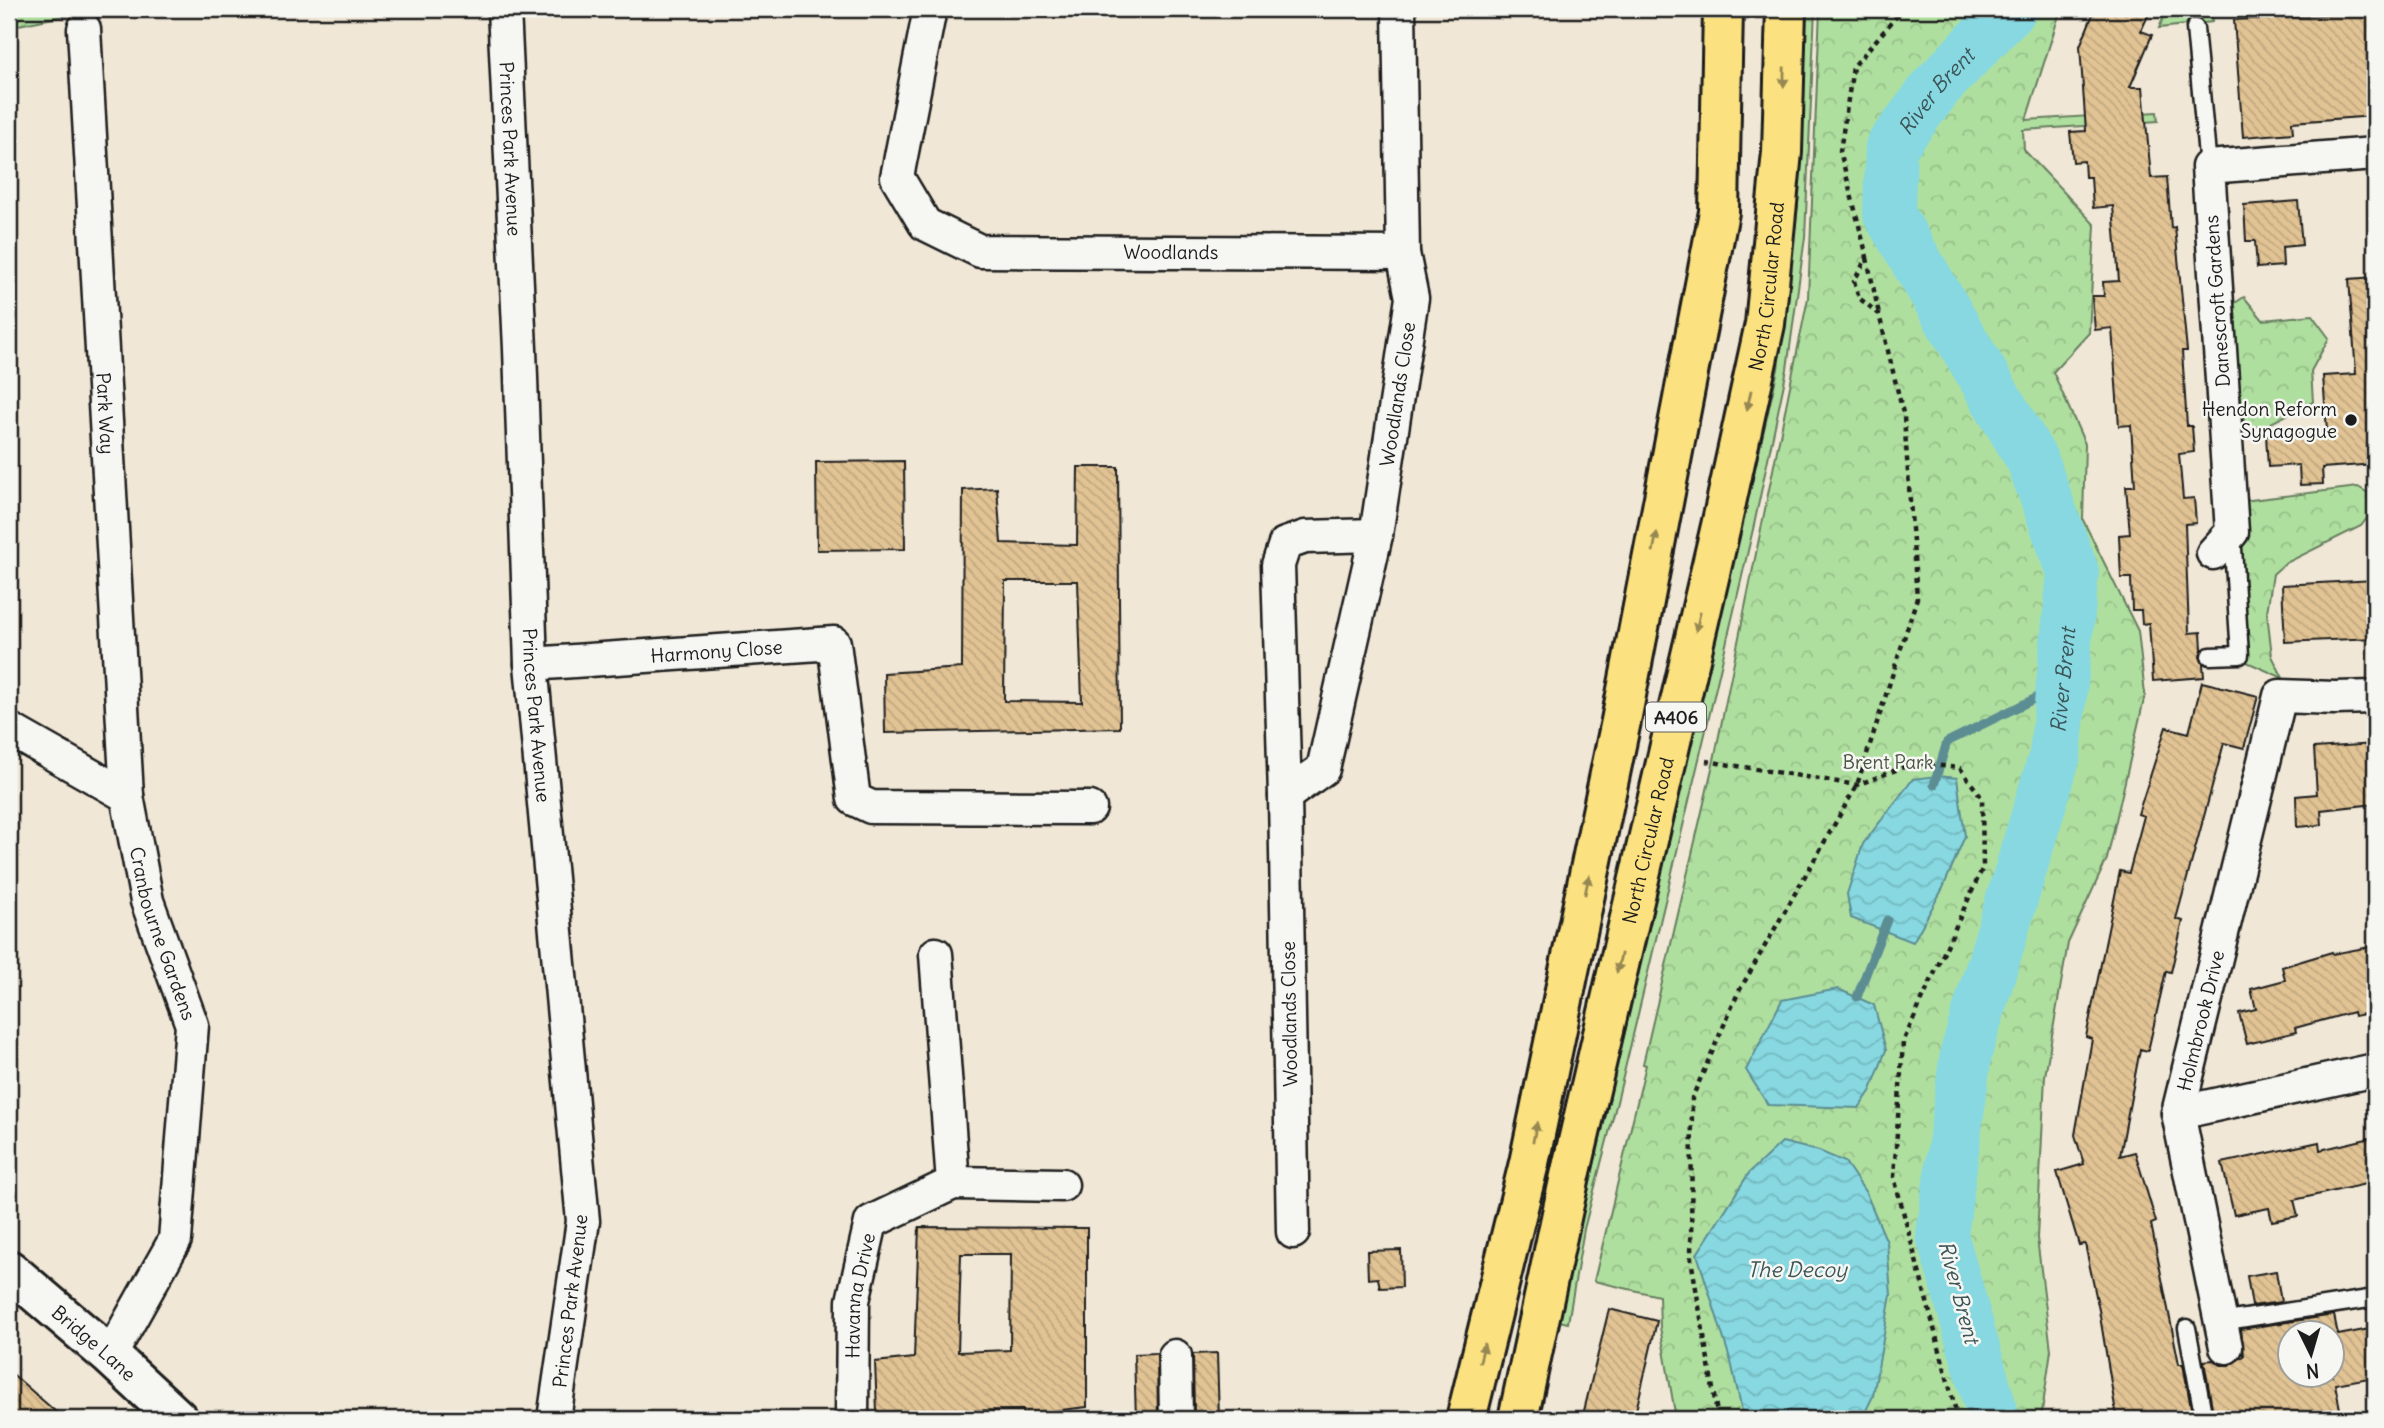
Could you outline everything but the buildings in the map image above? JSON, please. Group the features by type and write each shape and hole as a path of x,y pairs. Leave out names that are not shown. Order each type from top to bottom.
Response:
{"highway":[{"name":"A406","path":"1466,1419 1531,1150 1621,721 1719,212 1723,9"},
{"name":"North Circular Road","path":"1518,1419 1573,1163 1721,526 1765,324 1782,152 1786,9"}],"street":[{"name":"Princes Park Avenue","path":"503,9 520,349 531,664 583,1220 554,1419"},
{"name":"Woodlands","path":"930,9 897,177 925,224 980,251 1403,253"},
{"path":"1399,9 1403,253"},
{"name":"Park Way","path":"84,29 127,796"},
{"path":"2208,167 2375,154"},
{"name":"Danescroft Gardens","path":"2208,167 2223,543"},
{"name":"Woodlands Close","path":"1285,796 1323,769 1376,535 1412,298 1403,253"},
{"name":"Woodlands Close","path":"1293,1231 1278,565 1285,544 1305,537 1376,535"},
{"name":"Harmony Close","path":"531,664 834,643 854,799 871,807 1090,808"},
{"name":"Holmbrook Drive","path":"2223,1335 2178,1113 2280,696 2375,697"},
{"path":"9,729 127,796"},
{"name":"Cranbourne Gardens","path":"110,1356 175,1240 192,1024 148,901 127,796"},
{"path":"936,954 953,1183"},
{"path":"2178,1113 2375,1070"},
{"name":"Havanna Drive","path":"852,1419 853,1301 871,1222 953,1183 1062,1185"},
{"name":"Bridge Lane","path":"9,1270 110,1356 178,1419"},
{"path":"1175,1356 1176,1419"}],"lane":[{"path":"2194,28 2208,167"},
{"path":"2210,656 2240,655 2223,543"},
{"path":"2223,1335 2375,1298"},
{"path":"2187,1328 2204,1419"}],"path":[{"path":"1718,1419 1691,1259 1692,1098 1738,993 1857,785 1917,598 1904,417 1840,151 1853,67 1903,9"},
{"path":"1867,257 1854,281 1859,298 1879,314"},
{"path":"1706,761 1857,785 1914,763 1960,768 1982,798 1983,867 1903,1042 1894,1177 1958,1419"}],"green space":[{"path":"9,9 97,9 9,27"},
{"path":"1807,9 1815,9 1805,237 1787,369 1705,734 1584,1229 1568,1323 1559,1321 1562,1304 1778,369 1798,204"},
{"name":"Brent Park","path":"1820,9 2061,9 2026,120 2157,112 2158,121 2023,130 2024,150 2095,225 2089,333 2053,372 2085,444 2083,520 2138,631 2145,695 2107,859 2068,943 2045,1076 2037,1238 2051,1350 2041,1419 1676,1419 1660,1327 1659,1296 1594,1281 1646,1065 1643,1064 1714,760 1808,298"},
{"path":"2167,9 2211,9 2212,22 2159,28"},
{"path":"2244,297 2263,320 2312,315 2329,338 2311,371 2313,402 2265,426 2245,429 2229,307"},
{"path":"2358,487 2375,497 2375,508 2361,526 2284,564 2273,574 2267,612 2272,656 2283,678 2247,662 2238,531 2243,501"}],"water":[{"path":"1937,776 1957,778 1965,836 1943,888 1913,942 1851,918 1847,894 1863,844 1913,779"},
{"path":"1838,989 1874,1005 1886,1050 1871,1090 1859,1108 1768,1105 1746,1070 1782,1000"},
{"name":"The Decoy","path":"1782,1142 1819,1151 1845,1162 1866,1193 1887,1242 1891,1295 1873,1396 1862,1419 1744,1419 1731,1362 1697,1254 1749,1173"}],"waterway":[{"name":"River Brent","path":"1994,1419 1942,1235 1966,1053 2055,755 2073,572 2032,460 1889,214 1891,147 1938,85 2011,9"},
{"path":"1934,785 1947,742 2062,685"},
{"path":"1857,997 1887,920"}],"place":[{"name":"Hendon Reform Synagogue","path":"2351,420"}]}
